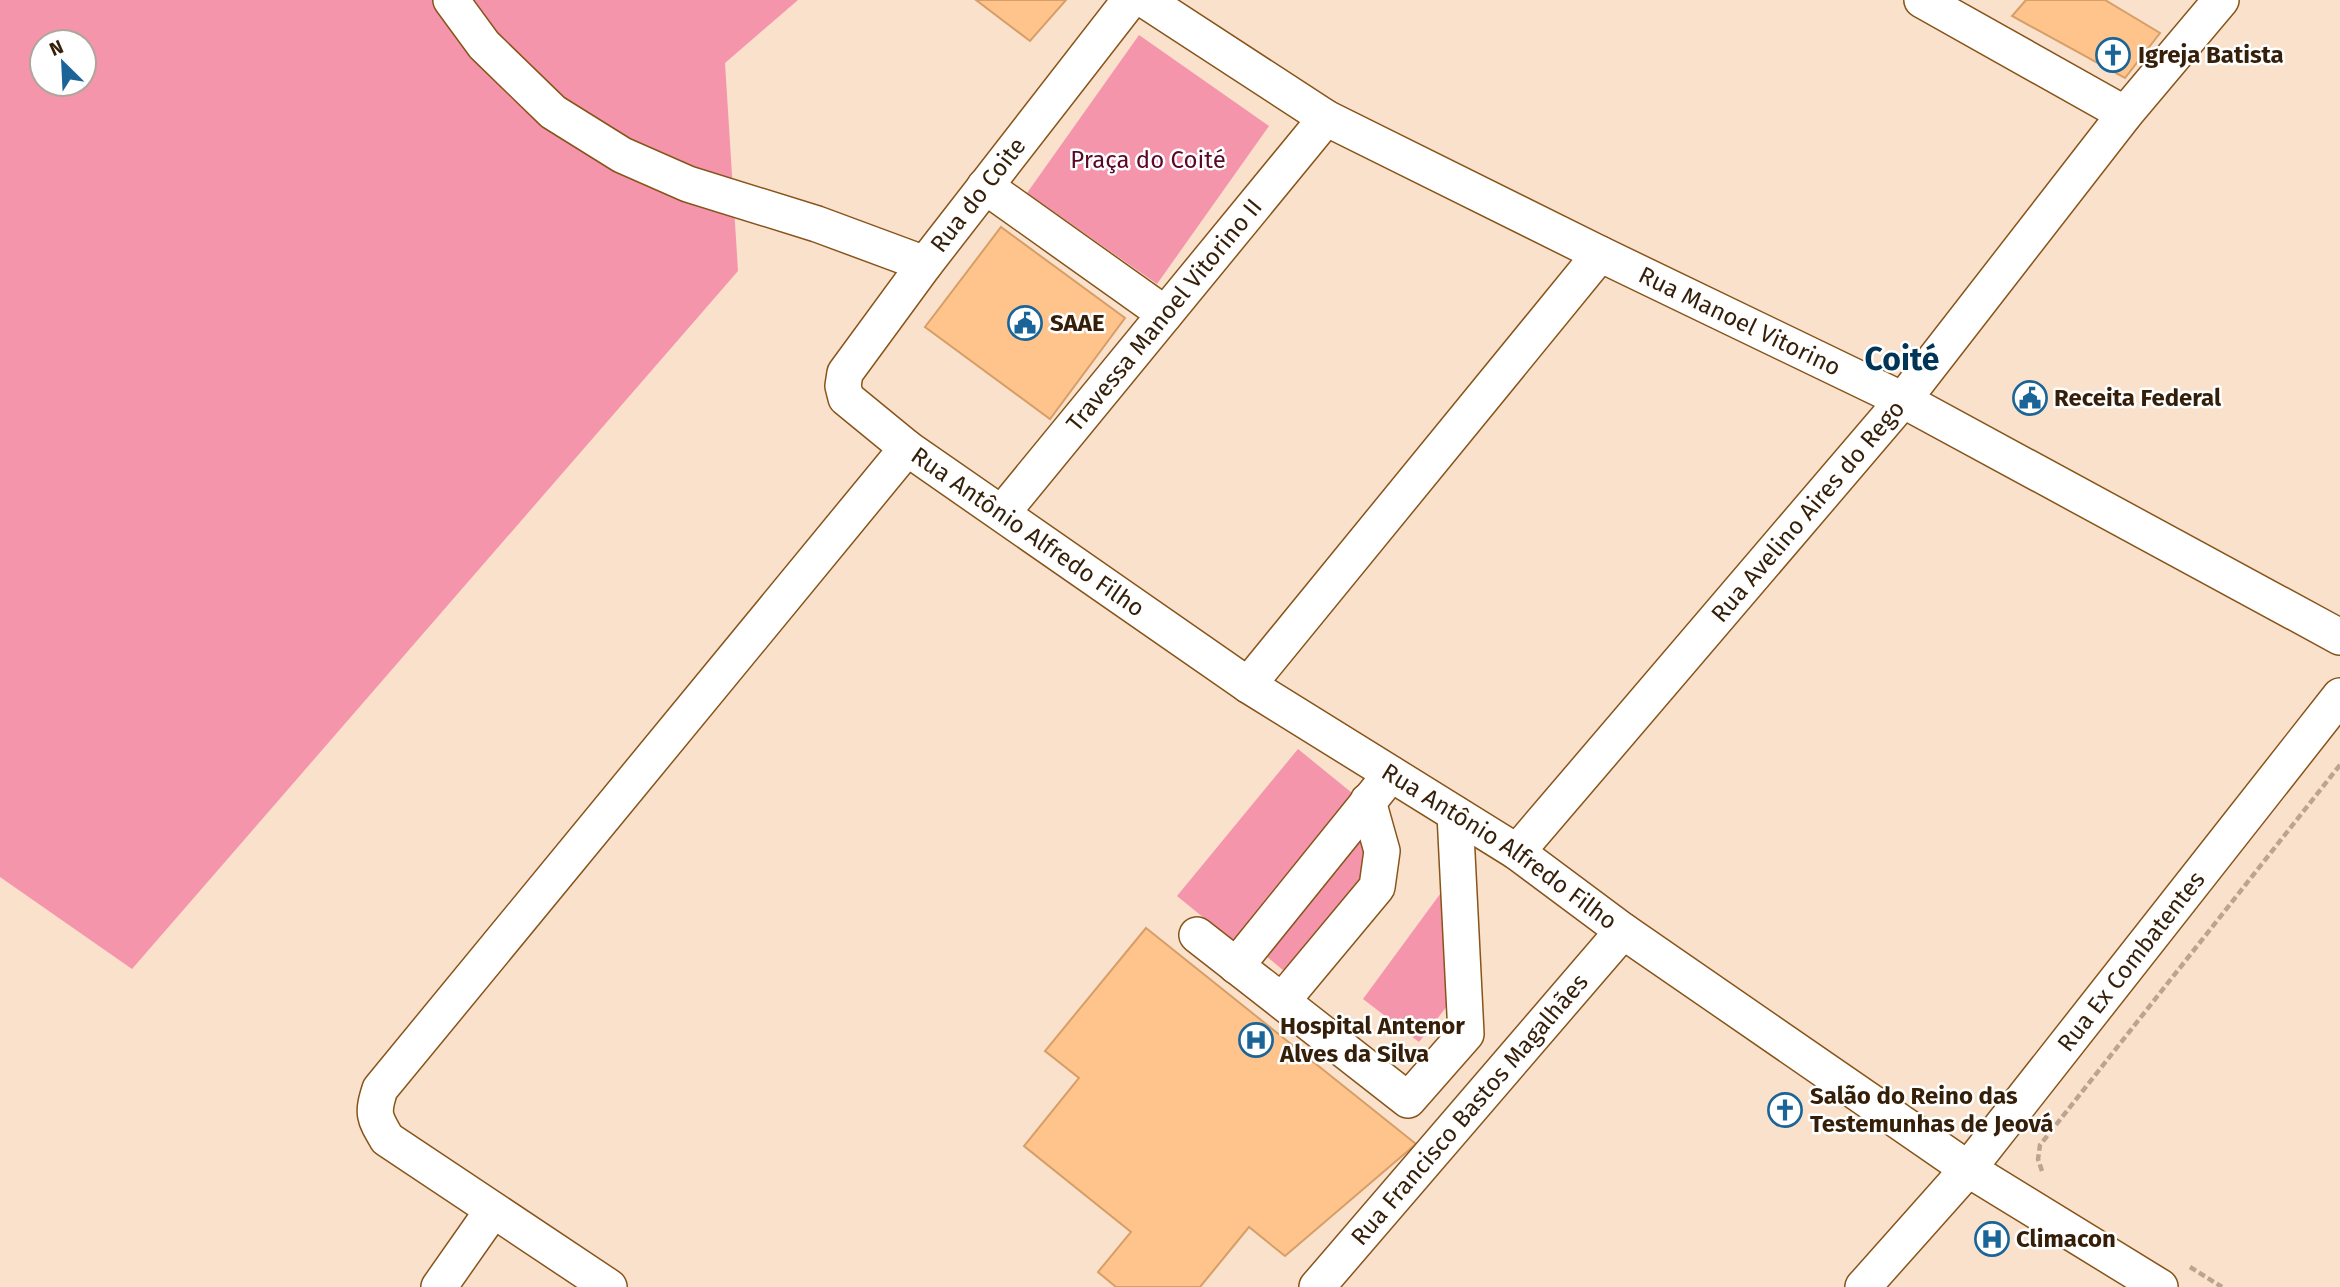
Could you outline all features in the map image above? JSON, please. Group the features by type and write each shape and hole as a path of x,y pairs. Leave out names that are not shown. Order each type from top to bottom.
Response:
{"street":[{"path":"451,0 484,45 553,112 622,155 688,184 817,224 925,264"},
{"name":"Rua do Coite","path":"846,398 843,386 845,373 925,264 1130,0"},
{"name":"Rua Manoel Vitorino","path":"1145,0 1326,118 1903,400 2340,637"},
{"path":"1922,0 2125,114"},
{"name":"Rua Avelino Aires do Rego","path":"1517,852 1903,400 2125,114 2221,0"},
{"name":"Travessa Manoel Vitorino II","path":"1002,513 1326,118"},
{"path":"985,186 1165,314"},
{"path":"1248,685 1600,254"},
{"name":"Rua Antônio Alfredo Filho","path":"846,398 907,448 1248,685 1517,852 1623,931 1968,1169 2160,1287"},
{"path":"609,1287 387,1139 375,1119 375,1104 380,1089 907,448"},
{"name":"Rua Ex Combatentes","path":"1863,1287 1968,1169 2340,696"},
{"path":"1236,966 1391,774"},
{"path":"1282,1001 1377,887 1382,851 1368,802"},
{"path":"1197,936 1408,1100 1466,1034 1455,814"},
{"name":"Rua Francisco Bastos Magalhães","path":"1317,1287 1623,931"},
{"path":"439,1287 493,1210"}],"path":[{"path":"2047,1175 2041,1170 2040,1145 2340,765"},
{"path":"2188,1266 2222,1287"}],"green space":[{"path":"0,0 798,0 725,63 738,271 132,969 0,877"},
{"name":"Praça do Coité","path":"1139,35 1269,126 1157,284 1027,193"},
{"path":"1298,749 1357,797 1236,944 1177,896"},
{"path":"1363,836 1366,852 1359,881 1284,971 1266,956"},
{"path":"1443,890 1469,978 1419,1042 1363,999"}],"building":[{"path":"976,0 1066,0 1030,41"},
{"name":"Igreja Batista","path":"2026,0 2105,0 2160,33 2125,78 2012,16"},
{"name":"SAAE","path":"1001,227 1125,318 1050,419 925,327"},
{"path":"1146,928 1416,1144 1285,1256 1249,1227 1200,1287 1116,1287 1098,1272 1131,1232 1024,1146 1079,1078 1045,1051"}],"place":[{"name":"Igreja Batista","path":"2113,55"},
{"name":"SAAE","path":"1025,323"},
{"name":"Receita Federal","path":"2030,398"},
{"name":"Hospital Antenor Alves da Silva","path":"1256,1040"},
{"name":"Salão do Reino das Testemunhas de Jeová","path":"1785,1110"},
{"name":"Climacon","path":"1992,1239"}],"district":[{"name":"Coité","path":"1902,359"}]}
